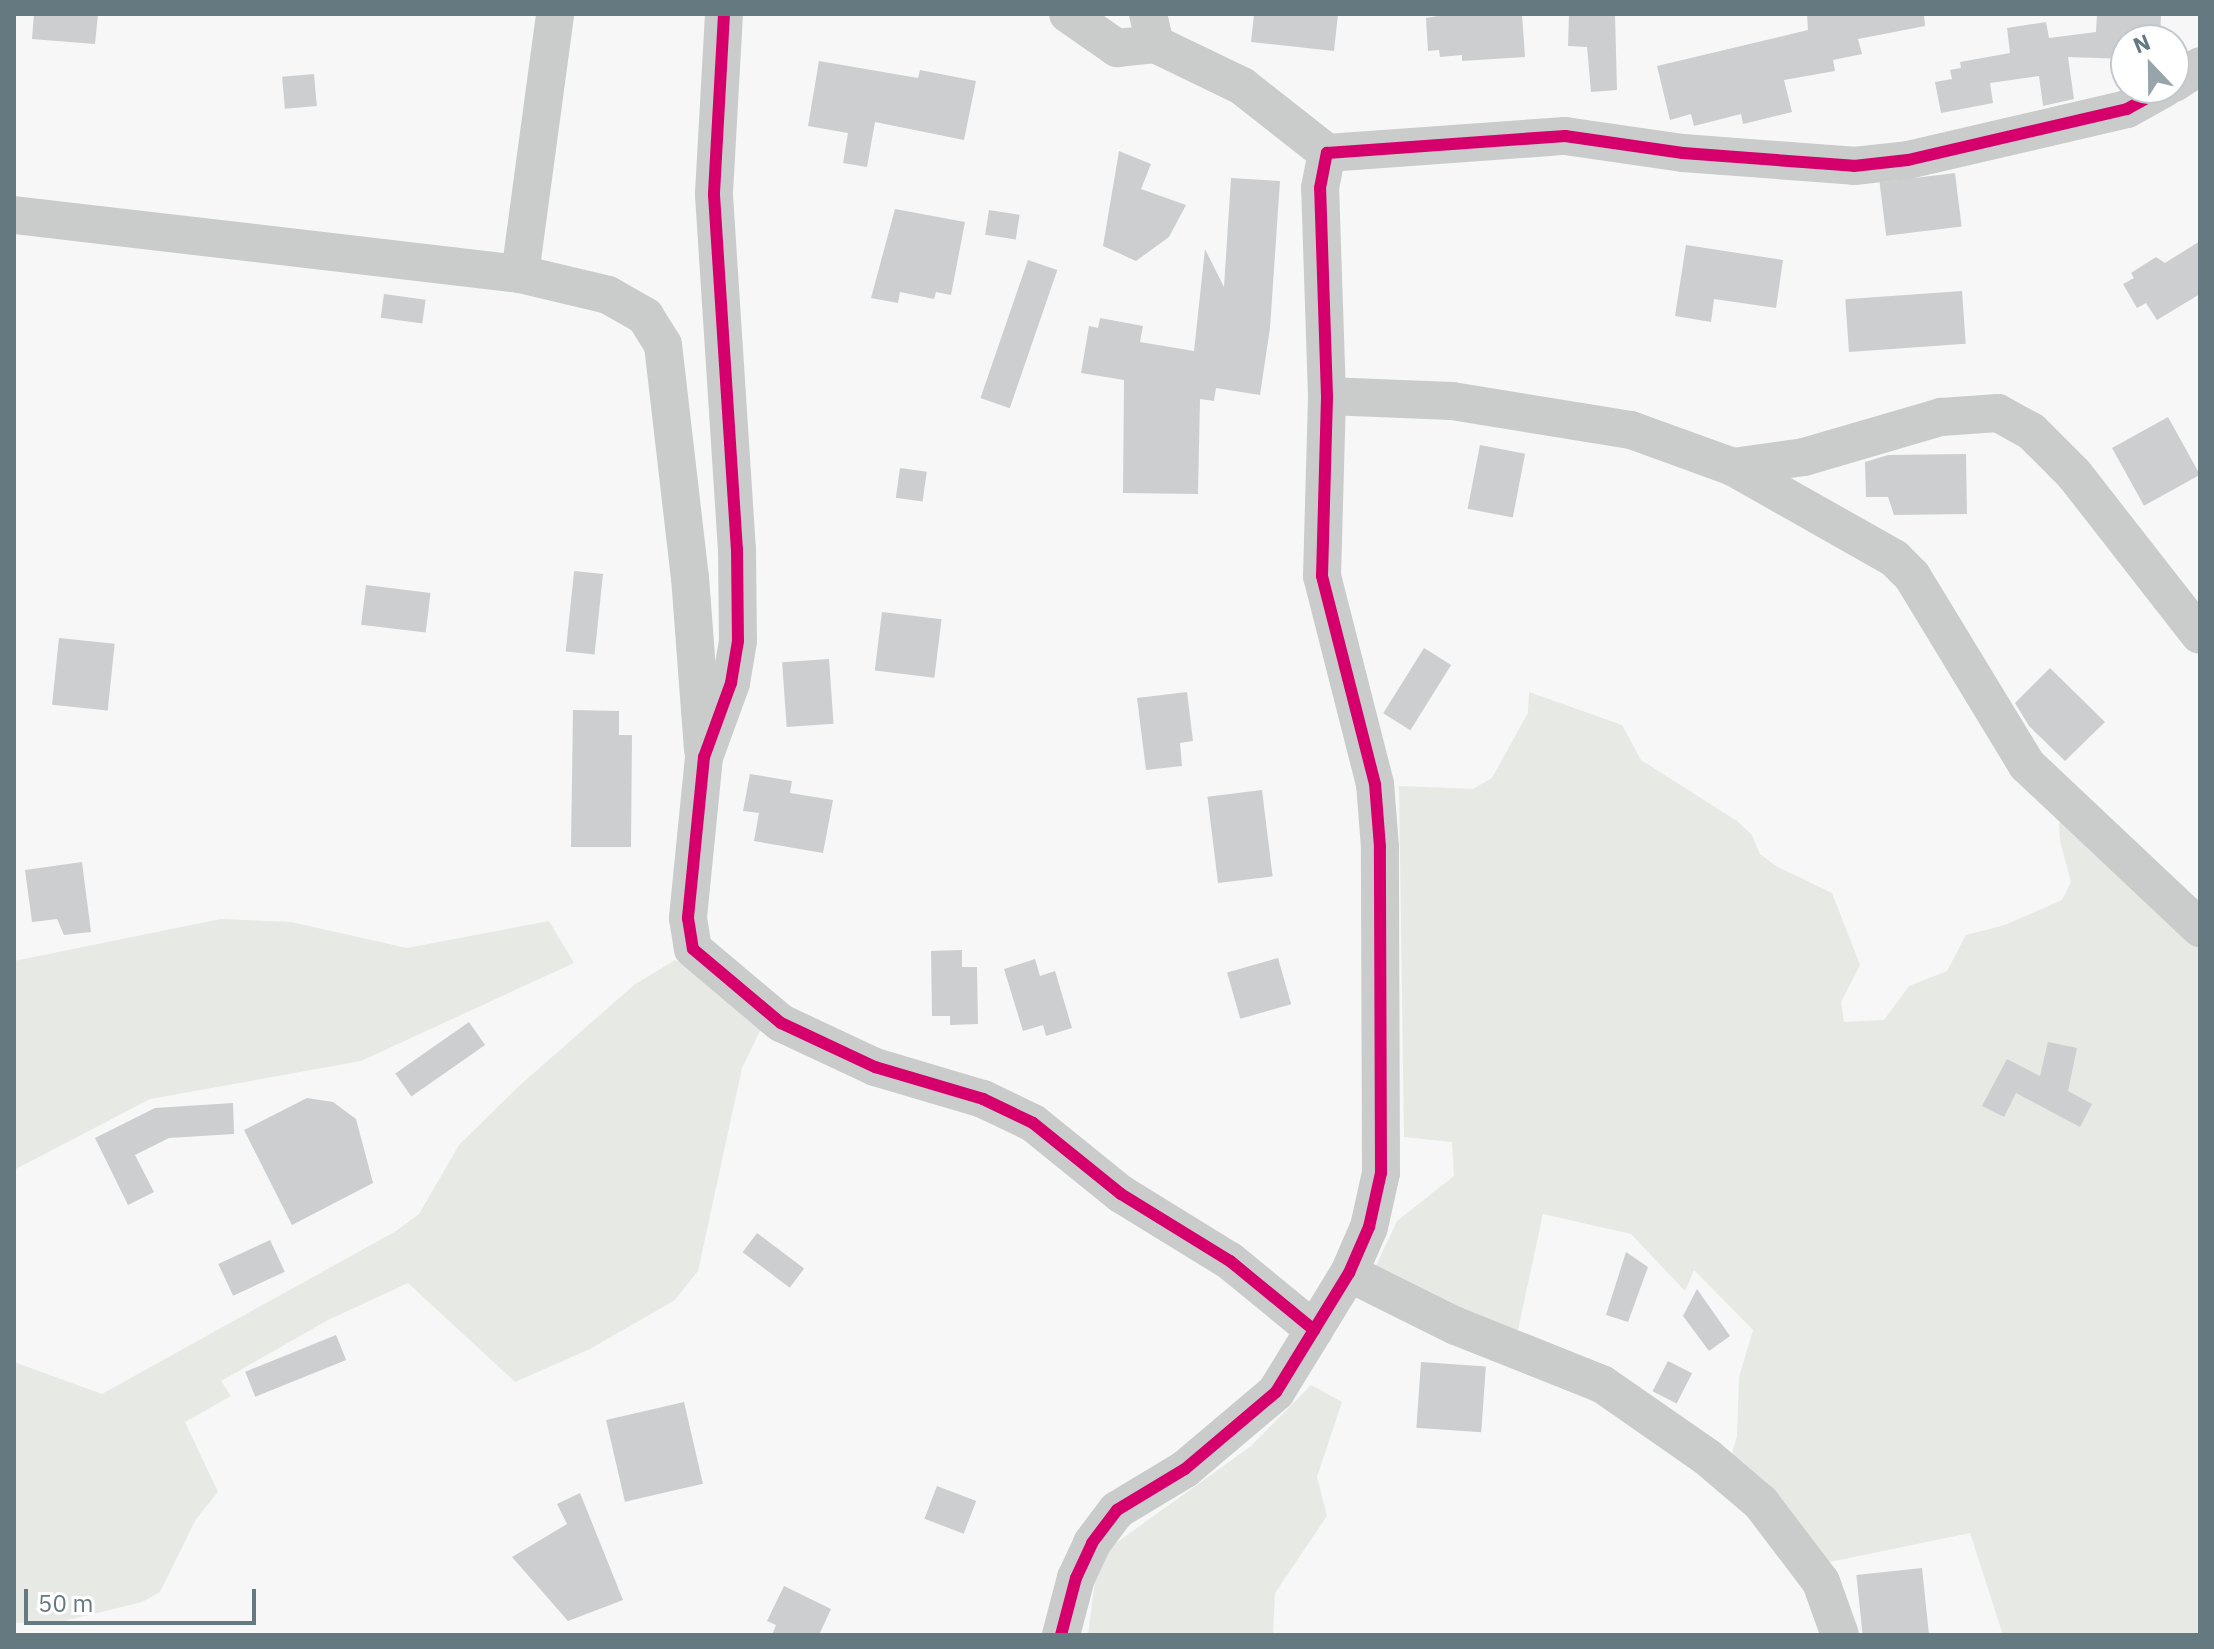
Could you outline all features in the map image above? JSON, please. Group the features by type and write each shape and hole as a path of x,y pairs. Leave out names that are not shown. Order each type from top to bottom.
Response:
{"street":[{"path":"520,274 555,14"},
{"path":"704,757 731,683 738,641 737,549 714,195 724,14"},
{"path":"1068,14 1117,48 1152,29 1242,86 1327,153 1565,136 1683,153 1854,166 1908,160 2127,109 2136,104"},
{"path":"1061,1635 1076,1578 1092,1543 1117,1510 1185,1469 1276,1392 1349,1273 1369,1227 1381,1173 1380,847 1375,784 1322,576 1327,396 1320,188 1327,153"},
{"path":"14,215 520,274 608,295 645,316 659,335 690,577 704,757 689,903 693,949 781,1023 875,1067 983,1099 1033,1123 1121,1194 1230,1261 1314,1330"},
{"path":"1327,396 1452,401 1631,430 1733,467 1894,558 1912,576 2027,765 2200,928"},
{"path":"1733,467 1804,457 1941,417 1998,413 2031,431 2074,474 2200,635"},
{"path":"1349,1273 1456,1326 1602,1384 1707,1457 1761,1503 1812,1571 1840,1635"}],"shaded area":[{"path":"1529,692 1622,725 1641,760 1737,821 1752,835 1760,854 1776,866 1832,893 1860,965 1841,1002 1844,1022 1884,1020 1909,986 1947,971 1966,935 2005,925 2062,900 2071,882 2060,841 2059,824 2065,815 2199,944 2200,1635 2003,1635 1970,1533 1825,1563 1730,1460 1737,1436 1739,1377 1753,1330 1694,1270 1685,1291 1631,1234 1543,1214 1516,1339 1375,1268 1397,1221 1454,1176 1452,1142 1404,1137 1399,786 1473,789 1492,778 1528,713"},
{"path":"221,919 291,922 407,948 549,921 574,963 361,1061 150,1099 14,1170 14,961"},
{"path":"675,960 698,972 761,1029 742,1068 698,1271 675,1300 590,1349 515,1382 408,1283 328,1320 221,1381 231,1396 185,1422 218,1492 196,1519 160,1592 142,1602 64,1621 14,1623 14,1362 102,1394 396,1231 419,1214 459,1145 519,1086 634,985"},
{"path":"1311,1385 1342,1402 1317,1477 1327,1516 1275,1593 1273,1635 1088,1635 1096,1574 1105,1551 1251,1446"}],"building":[{"path":"34,14 98,14 95,44 32,39"},
{"path":"1254,14 1338,14 1334,51 1251,42"},
{"path":"1450,14 1522,14 1525,57 1462,61 1462,55 1440,57 1439,50 1428,51 1426,18"},
{"path":"1569,14 1615,14 1617,90 1591,92 1587,47 1568,46"},
{"path":"1807,14 1924,14 1925,26 1858,39 1862,54 1833,60 1835,71 1784,80 1792,112 1743,124 1741,114 1694,126 1691,114 1670,120 1657,66 1808,30"},
{"path":"2097,14 2161,14 2161,24 2110,24 2110,58 2068,57 2074,99 2043,106 2039,76 1990,83 1993,103 1941,113 1935,82 1952,79 1950,70 1961,68 1960,62 2010,53 2007,28 2046,22 2049,38 2096,32"},
{"path":"819,61 918,78 920,70 976,81 964,140 875,122 867,167 843,163 848,133 808,126"},
{"path":"314,74 317,106 285,109 282,77"},
{"path":"1119,151 1151,164 1141,189 1186,205 1169,237 1136,261 1103,246"},
{"path":"1955,173 1962,227 1886,236 1880,182"},
{"path":"1231,178 1280,181 1270,328 1260,395 1216,388 1214,401 1200,399 1198,494 1123,493 1124,380 1081,373 1089,326 1098,328 1100,318 1143,326 1140,342 1194,351 1205,249 1224,287"},
{"path":"895,209 965,222 951,295 936,292 934,299 900,292 898,303 871,298"},
{"path":"989,210 1020,215 1016,240 985,235"},
{"path":"2200,241 2200,294 2157,320 2146,303 2137,308 2123,284 2134,278 2131,273 2156,257 2165,263"},
{"path":"1686,245 1783,260 1776,308 1714,299 1711,322 1675,316"},
{"path":"1028,260 1057,270 1010,408 980,398"},
{"path":"1962,291 1966,344 1849,352 1845,299"},
{"path":"384,294 426,300 422,324 381,318"},
{"path":"2168,417 2200,475 2144,506 2112,448"},
{"path":"1480,445 1525,454 1513,518 1468,509"},
{"path":"1966,454 1967,514 1894,515 1888,497 1866,497 1865,462 1888,455"},
{"path":"900,468 927,472 923,501 896,498"},
{"path":"574,571 603,574 595,655 566,652"},
{"path":"366,585 431,593 426,633 361,625"},
{"path":"882,612 942,619 934,678 875,671"},
{"path":"59,638 115,644 108,710 52,705"},
{"path":"1424,648 1451,665 1410,730 1383,713"},
{"path":"829,659 834,724 787,727 782,662"},
{"path":"2050,668 2105,722 2065,761 2029,726 2015,703"},
{"path":"1187,692 1193,741 1180,743 1182,766 1146,770 1137,698"},
{"path":"573,710 619,711 619,735 632,735 631,847 571,847"},
{"path":"750,774 792,781 790,793 833,800 823,853 754,841 759,813 743,811"},
{"path":"1262,790 1273,876 1218,883 1207,797"},
{"path":"82,862 91,932 64,935 57,919 32,922 25,870"},
{"path":"962,950 962,967 977,967 978,1024 950,1025 950,1016 932,1016 931,951"},
{"path":"1278,958 1291,1004 1240,1019 1227,973"},
{"path":"1035,959 1040,976 1055,971 1072,1028 1046,1036 1043,1025 1023,1031 1004,969"},
{"path":"469,1022 485,1045 411,1097 395,1074"},
{"path":"2048,1042 2077,1048 2068,1091 2092,1104 2080,1127 2016,1093 2004,1117 1982,1106 2007,1059 2040,1076"},
{"path":"307,1098 333,1102 356,1119 373,1183 292,1225 244,1130"},
{"path":"233,1103 234,1134 169,1138 135,1155 154,1192 128,1205 95,1138 155,1108"},
{"path":"757,1233 804,1269 790,1288 743,1252"},
{"path":"270,1240 285,1272 233,1296 218,1264"},
{"path":"1626,1252 1648,1267 1628,1322 1606,1315"},
{"path":"1697,1289 1730,1336 1709,1351 1683,1316"},
{"path":"336,1335 346,1360 255,1397 245,1372"},
{"path":"1668,1361 1692,1373 1677,1404 1653,1391"},
{"path":"1421,1362 1486,1367 1481,1432 1416,1428"},
{"path":"684,1402 703,1484 625,1502 606,1420"},
{"path":"937,1486 976,1501 964,1534 924,1519"},
{"path":"580,1493 623,1600 568,1621 512,1557 567,1524 557,1504"},
{"path":"1922,1568 1929,1635 1863,1635 1856,1575"},
{"path":"784,1586 831,1609 819,1635 772,1635 776,1625 767,1621"}],"cycle path":[{"path":"724,14 714,195 737,549 738,641 731,683 704,757 688,918 693,949 781,1023 875,1067 983,1099 1033,1123 1121,1194 1230,1261 1314,1330"},
{"path":"1061,1635 1076,1578 1092,1543 1117,1510 1185,1469 1276,1392 1349,1273 1369,1227 1381,1173 1380,847 1375,784 1322,576 1327,396 1320,188 1327,153 1565,136 1683,153 1854,166 1908,160 2127,109 2136,104"}]}
